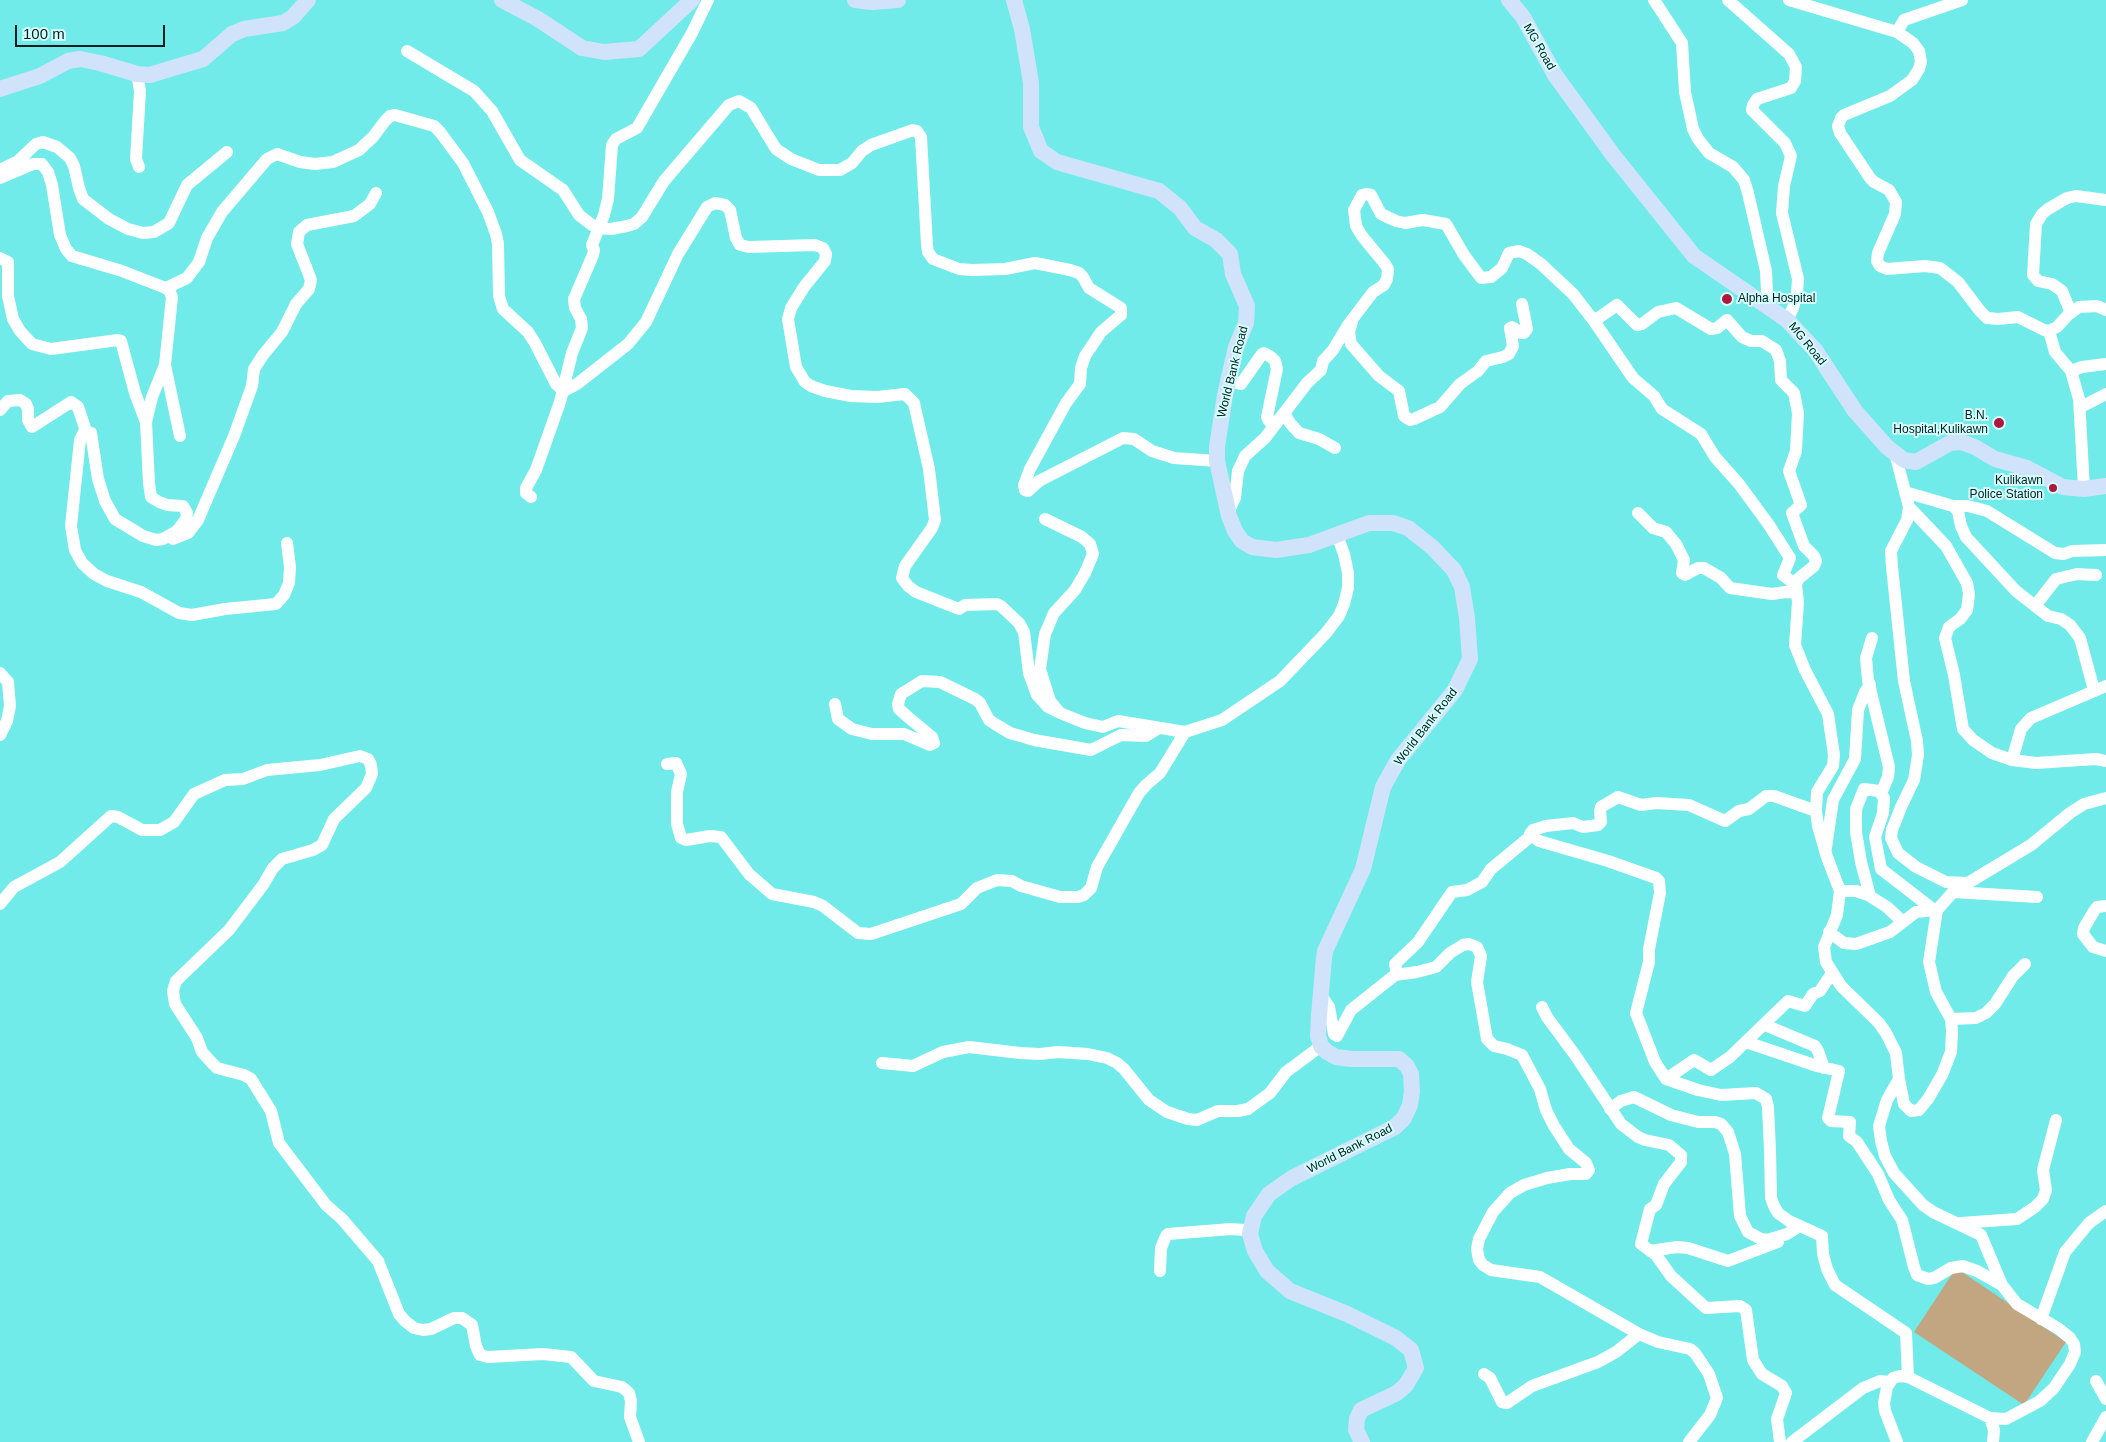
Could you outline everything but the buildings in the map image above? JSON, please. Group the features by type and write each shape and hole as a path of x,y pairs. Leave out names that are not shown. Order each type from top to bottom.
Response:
{"main road":[{"path":"0,89 40,76 68,61 80,59 137,74 150,75 203,59 232,34 244,29 282,23 294,17 308,0"},
{"path":"502,0 538,19 582,48 604,52 638,49 692,0"},
{"path":"854,0 872,2 898,0"},
{"name":"World Bank Road","path":"1014,0 1022,29 1031,83 1031,127 1041,151 1057,162 1159,191 1180,208 1195,228 1216,240 1230,254 1233,274 1247,306 1246,323 1236,347 1218,433 1217,461 1228,513 1235,531 1242,541 1252,548 1276,550 1309,545 1369,523 1393,523 1408,528 1443,556 1454,570 1462,587 1468,618 1470,659 1455,690 1398,760 1383,787 1363,869 1325,951 1318,1036 1321,1046 1327,1052 1350,1059 1399,1059 1407,1066 1411,1074 1412,1091 1410,1105 1404,1118 1395,1127 1292,1178 1269,1194 1254,1216 1250,1234"},
{"name":"MG Road","path":"1509,0 1523,18 1555,75 1613,155 1694,256 1765,303 1787,320 1815,350 1855,411 1895,454 1904,460 1916,462 1950,443 1961,442 1975,447 1995,459 2027,468 2063,487 2084,489 2106,486"},
{"path":"1250,1234 1255,1251 1267,1271 1290,1291 1371,1326 1401,1341 1411,1350 1416,1368 1406,1385 1397,1393 1361,1410 1356,1419 1356,1430 1362,1442"}],"street":[{"path":"531,496 526,493 526,488 536,470 564,391 572,353 582,328 574,299 594,255 592,245 600,228 608,200 612,145 616,139 637,128 692,33 708,0"},
{"path":"1654,0 1682,43 1686,92 1693,129 1698,139 1709,153 1733,167 1744,180 1766,271 1767,292 1765,303"},
{"path":"1728,0 1789,54 1796,67 1796,81 1791,88 1763,96 1752,105 1752,110 1785,143 1791,156 1784,186 1782,213 1798,279 1793,308 1787,320"},
{"path":"1789,0 1897,32 1913,43 1919,51 1921,57 1919,70 1912,80 1896,92 1844,115 1838,126 1840,133 1870,178 1889,190 1896,202 1895,214 1878,252 1878,264 1886,269 1925,266 1940,268 1958,282 1987,318 2018,317 2049,331 2057,327 2071,313 2085,306 2096,306 2106,310"},
{"path":"1897,32 1904,20 1962,0"},
{"path":"407,51 474,91 492,111 520,160 563,190 579,215 592,225 600,228 611,229 627,226 634,224 642,218 664,181 729,105 739,101 745,102 751,108 776,149 791,159 819,170 840,170 852,163 862,151 871,145 913,130 917,131 921,137 927,245 928,252 933,259 959,269 1005,269 1035,263 1070,270 1079,273 1089,288 1121,308 1121,315 1101,332 1085,356 1081,368 1080,384 1066,404 1030,469 1024,490 1028,491 1039,481 1123,438 1134,439 1152,451 1174,458 1217,461"},
{"path":"137,74 140,90 136,159 139,167"},
{"path":"166,288 187,278 199,262 207,238 222,212 267,159 277,154 300,162 315,164 333,162 346,158 367,144 390,116 395,115 412,119 434,126 463,163 488,212 496,234 498,244 499,296 504,309 528,332 556,384 564,391"},
{"path":"0,170 13,164 36,144 43,142 57,147 70,158 83,199 109,219 128,229 143,233 154,232 169,223 187,185 227,152"},
{"path":"0,178 33,164 42,164 48,172 52,185 60,235 66,249 72,256 122,271 166,288 170,293 172,302 165,365 152,398 146,422 149,483 151,497 167,505 183,506 188,513 182,526 163,539"},
{"path":"0,410 8,401 20,400 28,408 28,420 32,427 71,402 78,406 86,431 91,433 98,478 115,519 143,536 156,540 174,539 188,533 198,520 234,436 252,386 254,369 282,332 296,304 309,290 311,280 297,244 299,232 307,225 354,216 370,204 376,193"},
{"path":"1228,513 1235,498 1241,461 1281,418 1307,383 1321,370 1323,360 1333,350 1344,330 1373,292 1384,285 1389,274 1385,264 1369,246 1356,226 1354,210 1362,195 1366,194 1375,198 1381,214 1396,221 1405,223 1423,220 1446,224 1464,255 1481,278 1491,277 1502,268 1509,253 1519,251 1527,254 1573,294 1633,378 1654,396 1667,413 1685,422 1692,430 1701,434 1715,457 1747,494 1790,558 1783,575 1796,589"},
{"path":"2071,313 2062,291 2052,284 2038,281 2033,275 2036,224 2042,214 2067,198 2076,196 2106,200"},
{"path":"564,391 577,384 628,344 646,322 678,254 707,207 714,203 725,205 730,210 736,238 740,245 749,247 816,245 823,248 826,254 824,261 797,296 788,319 796,366 805,382 825,391 851,396 877,397 905,394 914,403 928,469 935,520 932,528 903,570 902,578 916,592 959,609 965,605 997,604 1001,606 1020,623 1024,632 1029,673 1037,695 1048,707 1060,713 1085,723 1103,727 1118,721 1185,732 1222,720 1280,681 1326,633 1339,616 1344,604 1348,588 1348,573 1337,535"},
{"path":"0,258 8,262 8,296 14,319 20,331 32,344 51,349 121,341 135,394 146,422"},
{"path":"1353,320 1350,332 1352,344 1379,376 1399,391 1404,416 1410,420 1420,417 1440,406 1460,384 1478,371 1486,360 1509,354 1513,346 1510,328 1512,327 1521,333 1527,329 1522,304"},
{"path":"1594,321 1617,305 1637,325 1642,324 1658,312 1676,308 1711,329 1717,328 1727,320 1742,337 1751,341 1762,341 1776,350 1780,360 1781,380 1794,393 1798,413 1796,452 1789,471 1801,505 1792,513 1804,546 1814,556 1816,561 1814,566 1798,579 1796,589 1797,651 1828,714 1834,755 1833,766 1817,792 1816,810 1818,826 1825,850 1840,891 1837,914 1829,932 1824,953 1832,973 1886,1033 1896,1053 1899,1079 1906,1107 1911,1111 1919,1110 1936,1085 1949,1058 1952,1041 1951,1019 1936,992 1929,962 1936,910 1953,892 2031,845 2077,808 2106,798"},
{"path":"2049,331 2055,352 2071,371 2081,407 2084,489"},
{"path":"1230,381 1241,384 1262,354 1264,353 1272,357 1277,369 1267,417 1269,421 1281,418 1299,433 1319,439 1335,448"},
{"path":"2071,371 2092,365 2106,364"},
{"path":"165,365 180,436"},
{"path":"2081,407 2106,394"},
{"path":"86,431 80,440 71,526 75,550 82,563 94,574 107,581 141,592 169,609 186,615 225,609 271,606 280,601 289,583 290,567 286,543"},
{"path":"1895,454 1909,507 1906,520 1891,551 1904,681 1917,741 1918,755 1914,780 1901,807 1892,830 1891,838 1898,853 1916,867 1946,882 1966,883"},
{"path":"1905,492 1953,506 1968,506 1987,511 2055,553 2064,554 2072,551 2106,550"},
{"path":"1953,506 1958,511 1960,526 1966,536 2016,591 2048,616 2066,621 2075,630 2100,688 2031,718 2021,729 2012,760"},
{"path":"1909,507 1946,546 1966,583 1969,594 1967,610 1960,619 1948,627 1945,638 1954,675 1963,730 1992,752 2012,760 2036,763 2096,759 2106,761"},
{"path":"1638,513 1652,528 1666,532 1676,544 1684,560 1682,573 1685,576 1698,568 1704,568 1720,578 1730,588 1772,594 1796,589"},
{"path":"1045,519 1082,537 1090,544 1093,554 1086,573 1075,590 1054,613 1045,634 1040,669 1050,701 1060,713"},
{"path":"2035,606 2056,579 2076,574 2096,575"},
{"path":"1872,638 1866,658 1868,680 1889,767 1886,783 1879,792"},
{"path":"0,673 8,682 10,706 7,721 0,734"},
{"path":"1825,850 1833,800 1855,759 1858,710 1870,685 1868,680"},
{"path":"835,704 838,719 852,728 872,734 904,734 930,745 934,743 932,737 899,709 898,704 901,694 922,681 940,682 975,699 980,703 989,720 1010,733 1034,740 1092,750 1121,734 1146,736 1159,728"},
{"path":"666,764 676,763 681,774 677,792 678,824 681,838 686,840 710,836 721,837 749,874 772,894 807,900 823,906 846,926 865,935 961,904 977,888 997,880 1012,881 1021,886 1060,897 1078,897 1088,892 1097,867 1139,793 1160,774 1185,732"},
{"path":"0,904 14,887 60,862 111,816 118,817 142,830 160,830 174,822 194,794 225,780 243,779 267,770 320,765 360,756 368,759 372,765 372,774 366,788 334,819 322,845 282,859 273,868 263,885 229,930 176,981 173,991 175,1004 197,1038 202,1052 212,1064 217,1068 244,1075 251,1079 271,1111 279,1143 326,1205 342,1219 378,1261 399,1314 405,1321 414,1328 422,1330 431,1329 454,1318 462,1318 472,1326 480,1355 488,1357 543,1354 571,1357 594,1381 622,1387 629,1392 631,1401 630,1417 639,1442"},
{"path":"1870,896 1861,862 1856,832 1856,814 1859,799 1864,789 1879,792 1884,798 1883,813 1875,837 1880,869 1936,910"},
{"path":"1397,974 1395,964 1418,942 1452,892 1466,890 1482,882 1491,869 1531,836 1533,830 1546,826 1573,823 1583,828 1598,825 1602,822 1600,808 1618,797 1641,805 1656,803 1689,806 1725,821 1739,811 1749,809 1766,796 1774,796 1816,810"},
{"path":"1531,836 1546,843 1608,861 1656,878 1659,881 1660,893 1649,949 1650,962 1636,1017 1655,1062 1666,1079 1710,1094 1737,1095 1756,1093 1763,1096 1768,1107 1771,1198 1778,1212 1800,1226 1822,1236 1827,1269 1835,1285 1906,1333 1908,1377"},
{"path":"1840,891 1856,891 1870,896 1887,907 1903,922"},
{"path":"1953,892 2038,897"},
{"path":"2106,906 2097,907 2084,928 2083,934 2093,947 2106,951"},
{"path":"1829,932 1841,942 1853,944 1887,934 1916,912 1936,910"},
{"path":"1320,994 1329,1007 1336,1036 1351,1010 1397,974 1417,972 1436,967 1450,953 1466,944 1477,947 1481,956 1477,982 1487,1039 1494,1046 1522,1055 1540,1089 1546,1110 1554,1126 1569,1149 1588,1166 1586,1174 1558,1175 1524,1185 1510,1193 1493,1212 1479,1239 1477,1248 1478,1260 1483,1266 1491,1270 1535,1276 1545,1280 1639,1334 1695,1353 1709,1374 1718,1398 1710,1416 1689,1442"},
{"path":"1951,1019 1976,1018 1986,1013 1995,1004 2013,976 2024,964"},
{"path":"1666,1079 1694,1060 1711,1070 1730,1057 1788,1001 1805,1006 1813,994 1820,991 1832,973"},
{"path":"1542,1006 1546,1017 1575,1055 1621,1124 1638,1137 1669,1145 1681,1156 1681,1162 1664,1184 1656,1205 1650,1209 1641,1244 1660,1258 1671,1276 1706,1308 1740,1306 1746,1310 1753,1360 1762,1374 1782,1386 1786,1393 1777,1419 1780,1442"},
{"path":"1765,1025 1815,1046 1824,1068"},
{"path":"1746,1042 1839,1072 1828,1118 1850,1123 1849,1136 1857,1142 1878,1174 1888,1200 1902,1220 1917,1275 1928,1279 1934,1278 1951,1268 1964,1266 2002,1285"},
{"path":"882,1063 913,1066 943,1052 969,1047 1020,1053 1040,1054 1058,1052 1088,1054 1108,1058 1117,1063 1149,1100 1167,1112 1197,1120 1218,1111 1248,1109 1260,1102 1270,1093 1286,1072 1321,1046"},
{"path":"1792,1442 1863,1388 1880,1381 1889,1382 1900,1376 1908,1377 1990,1418 2006,1419 2040,1401 2054,1388 2070,1364 2075,1352 2074,1344 2059,1329 2017,1304 2002,1285 1981,1235 1969,1228 1956,1224 1923,1205 1901,1183 1885,1156 1879,1133 1880,1119 1899,1079"},
{"path":"1610,1109 1621,1100 1634,1097 1671,1115 1698,1122 1715,1122 1726,1127 1735,1154 1740,1216 1748,1232 1760,1240 1767,1240 1782,1236 1800,1226"},
{"path":"1956,1224 2016,1218 2035,1207 2043,1199 2046,1190 2043,1170 2056,1120"},
{"path":"2041,1319 2066,1252 2089,1223 2106,1211"},
{"path":"1160,1271 1161,1248 1168,1234 1239,1229 1250,1234"},
{"path":"1650,1251 1677,1247 1688,1248 1728,1261 1773,1245 1782,1236"},
{"path":"1484,1374 1490,1378 1501,1400 1507,1403 1532,1386 1598,1362 1616,1352 1639,1334"},
{"path":"2096,1381 2106,1399"},
{"path":"1889,1382 1884,1411 1897,1442"},
{"path":"2092,1442 2106,1417"},
{"path":"1990,1418 1994,1430 1993,1442"}],"shaded area":[{"path":"1956,1268 2066,1342 2024,1405 1914,1332"}],"place":[{"name":"Alpha Hospital","path":"1727,299"},
{"name":"B.N. Hospital,Kulikawn","path":"1999,423"},
{"name":"Kulikawn Police Station","path":"2053,488"}]}
